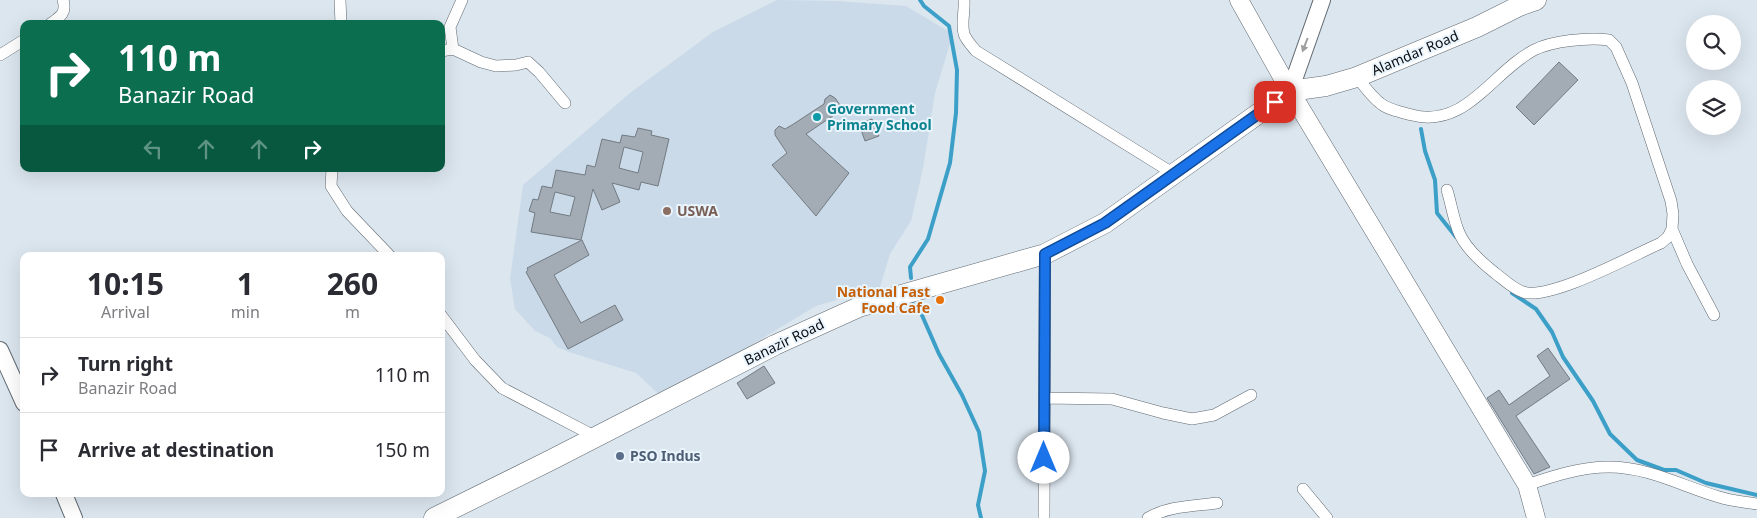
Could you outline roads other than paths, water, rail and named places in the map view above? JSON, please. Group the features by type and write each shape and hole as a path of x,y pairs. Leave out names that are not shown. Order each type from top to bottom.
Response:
{"highway":[{"name":"Alamdar Road","path":"1290,91 1326,86 1357,77 1477,27 1518,6 1536,0"},
{"name":"Banazir Road","path":"447,515 775,345 859,307 1045,254 1105,223 1290,91"}],"main road":[{"path":"1239,0 1290,91 1526,485 1536,518"},
{"path":"1290,91 1322,0"},
{"path":"0,350 20,394"},
{"path":"65,497 74,518"}],"street":[{"path":"56,20 62,16 65,7 63,0"},
{"path":"340,0 342,20"},
{"path":"453,49 450,27 462,0"},
{"path":"964,0 964,35 976,51 1174,174"},
{"path":"1357,77 1380,104 1395,111 1428,118 1440,117 1460,109 1533,50 1558,43 1591,39 1608,40 1616,47 1632,83 1664,177 1673,214 1672,230 1668,237 1661,242 1579,281 1549,290 1523,292 1510,285 1490,269 1462,240 1458,232 1447,190"},
{"path":"0,54 20,42"},
{"path":"445,50 453,49 481,62 496,66 528,62 565,103"},
{"path":"332,172 332,186 347,211 386,252"},
{"path":"1672,230 1687,264 1714,315"},
{"path":"1044,518 1045,254"},
{"path":"445,320 475,360 502,388 596,438"},
{"path":"1044,398 1112,399 1192,419 1214,415 1251,394"},
{"path":"1526,485 1556,475 1587,469 1625,468 1646,472 1720,497 1757,504"},
{"path":"1303,489 1327,518"},
{"path":"1148,518 1158,512 1217,503"}],"waterway":[{"path":"911,278 910,267 928,239 950,163 956,113 957,70 949,26 924,6 920,0"},
{"path":"1421,129 1425,151 1435,180 1437,213 1456,237"},
{"path":"1512,293 1536,309 1552,332 1563,357 1593,401 1610,434 1637,460 1664,470 1676,470 1706,483 1757,495"},
{"path":"912,303 921,313 939,354 962,395 979,432 985,471 978,505 981,518"}],"place":[{"name":"Government Primary School","path":"817,117"},
{"name":"USWA","path":"667,211"},
{"name":"National Fast Food Cafe","path":"940,300"},
{"name":"PSO Indus","path":"620,456"}]}
